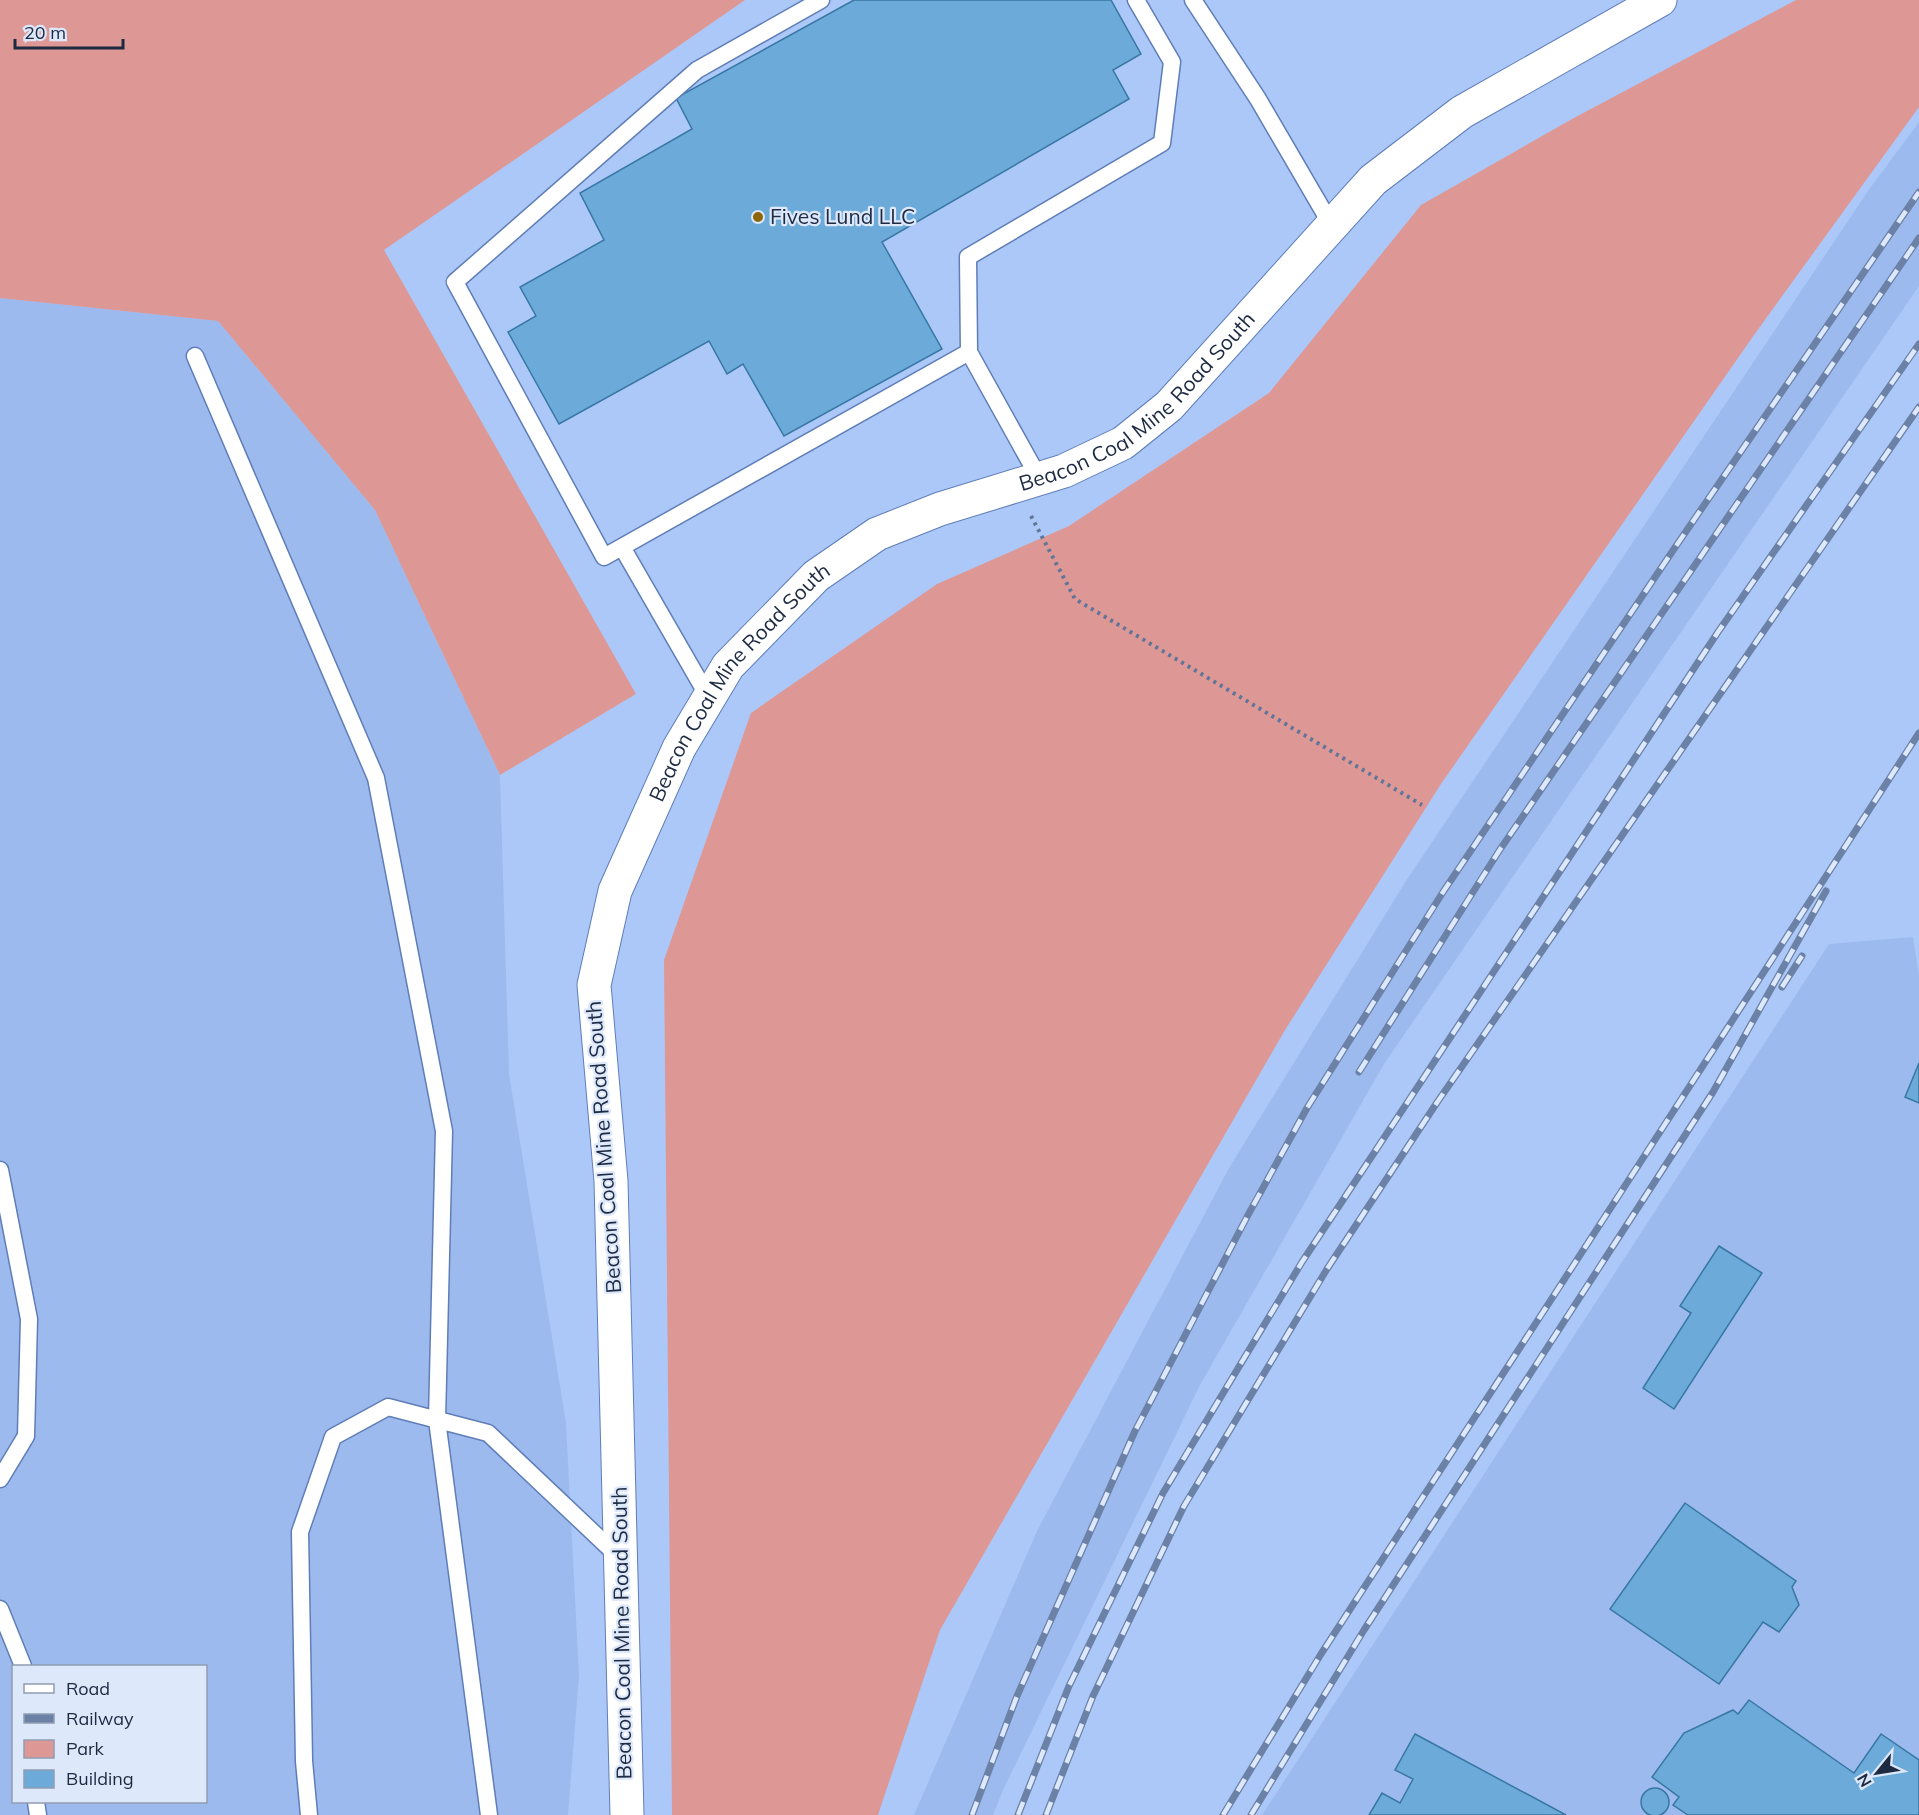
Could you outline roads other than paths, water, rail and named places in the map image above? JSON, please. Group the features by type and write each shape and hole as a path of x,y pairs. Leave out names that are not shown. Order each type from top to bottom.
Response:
{"street":[{"name":"Beacon Coal Mine Road South","path":"627,1815 610,1180 594,985 615,891 678,748 728,666 816,576 877,534 940,509 1064,471 1123,443 1169,406 1373,180 1462,111 1660,0"}],"lane":[{"path":"820,0 697,70 455,282 604,557 969,352"},
{"path":"1027,482 969,352 968,257 1161,143 1172,62 1136,0"},
{"path":"1193,0 1258,99 1332,225"},
{"path":"195,356 376,778 444,1131 438,1420 489,1815"},
{"path":"622,547 709,698"},
{"path":"0,1170 29,1318 26,1436 0,1479"},
{"path":"309,1815 304,1761 300,1532 333,1437 388,1407 488,1433 620,1558"},
{"path":"0,1609 23,1665"}],"railway":[{"path":"972,1815 1017,1696 1135,1431 1307,1108 1443,892 1676,546 1919,192"},
{"path":"1359,1072 1499,851 1919,238"},
{"path":"1018,1815 1069,1686 1163,1493 1302,1262 1718,632 1919,344"},
{"path":"1046,1815 1093,1696 1184,1506 1327,1269 1438,1101 1919,407"},
{"path":"1223,1815 1321,1654 1919,733"},
{"path":"1251,1815 1364,1630 1713,1092 1826,891"},
{"path":"1782,987 1802,956"}],"place":[{"name":"Fives Lund LLC","path":"758,217"}]}
